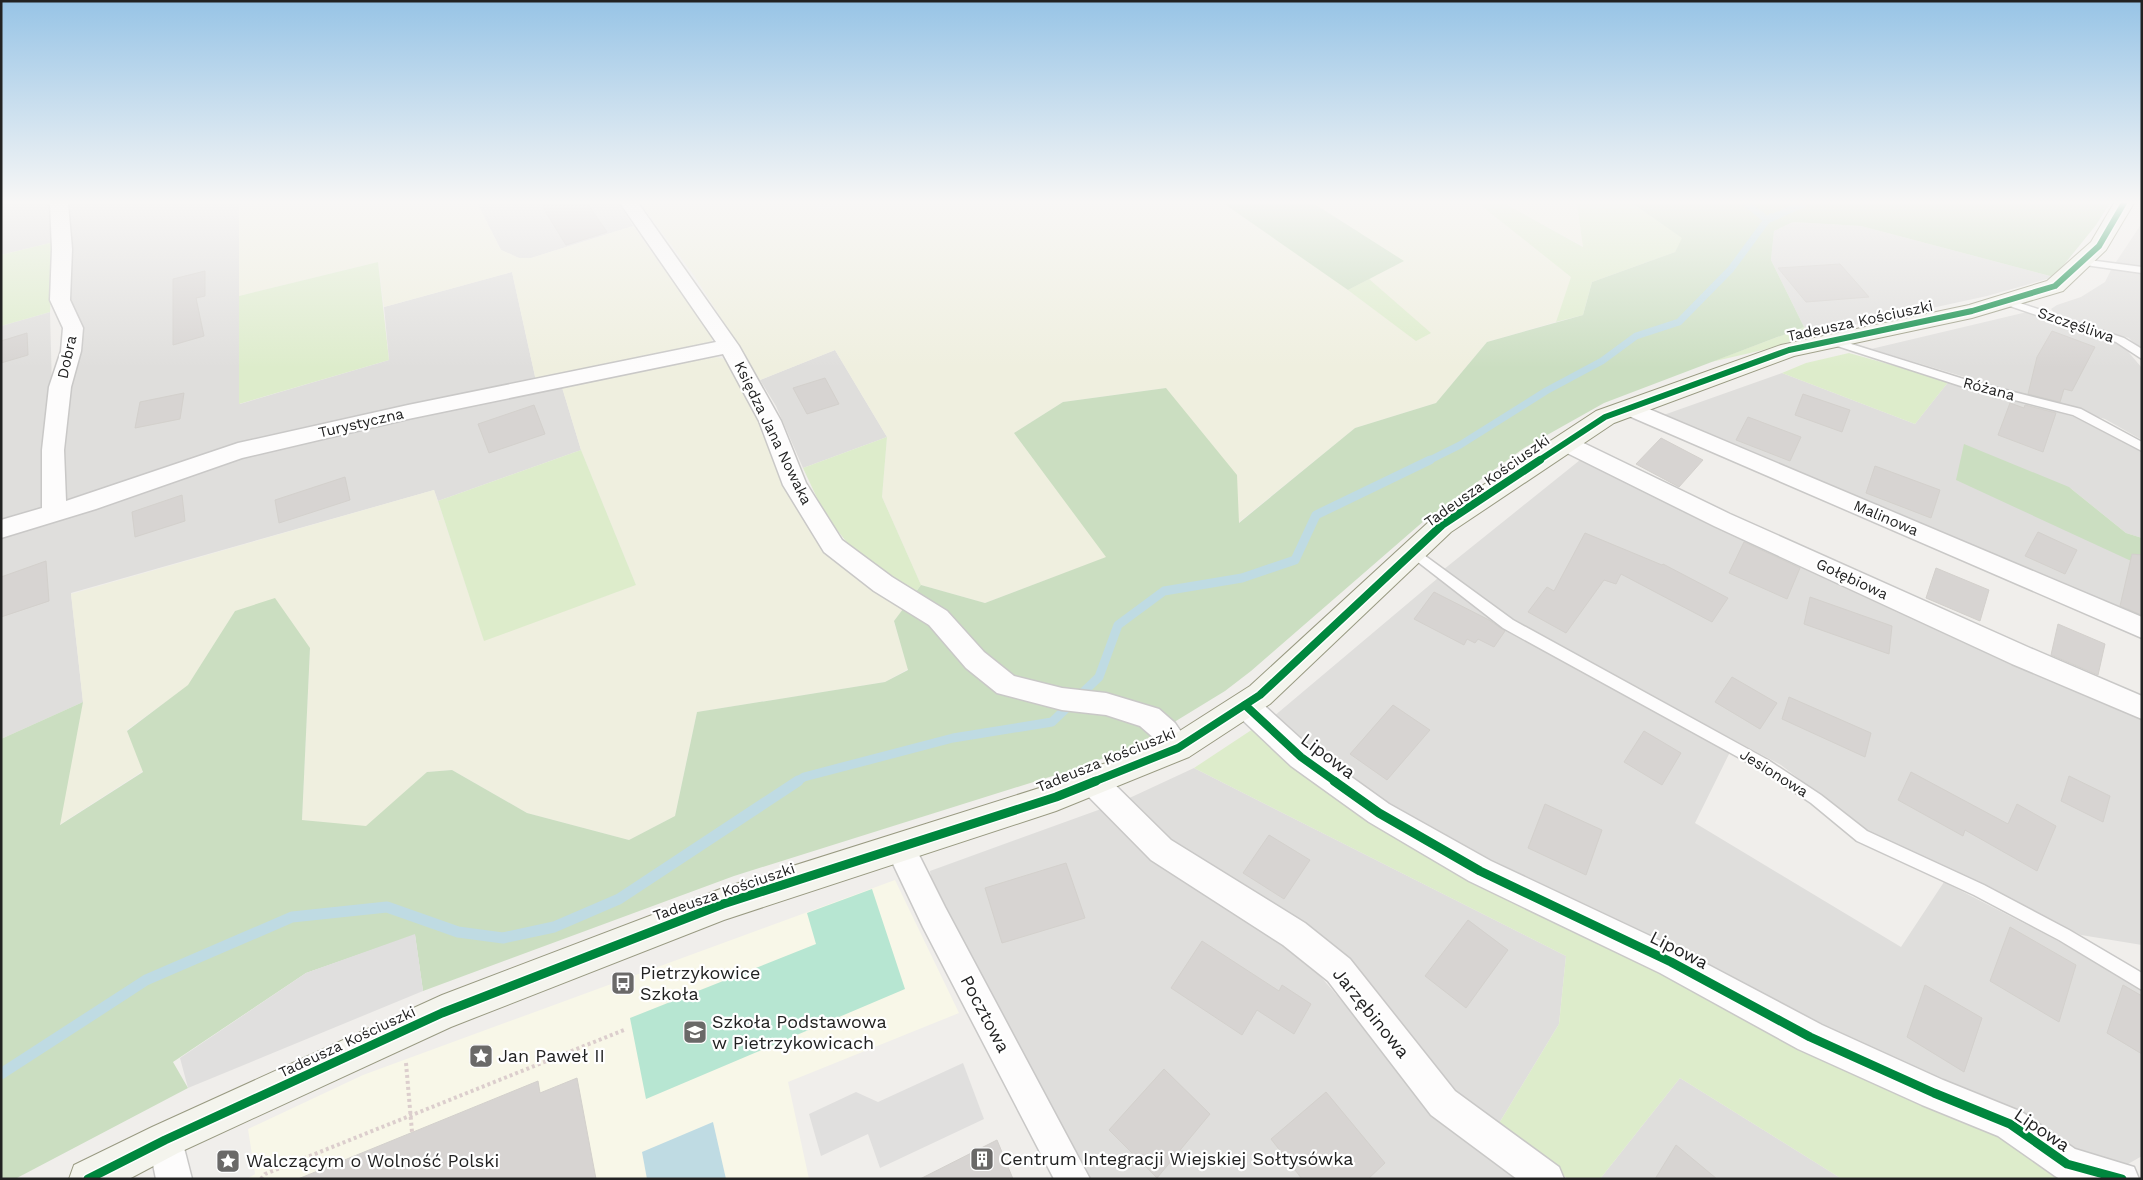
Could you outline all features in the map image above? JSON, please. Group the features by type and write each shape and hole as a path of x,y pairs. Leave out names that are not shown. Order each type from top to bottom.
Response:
{"street":[{"name":"Dobra","path":"54,513 53,450 60,387 71,351 73,328 60,300 62,258"},
{"name":"Księdza Jana Nowaka","path":"669,258 730,346 770,421 795,485 834,546 883,584 938,618 975,660 1006,685 1062,699 1097,703 1149,717 1165,730 1178,748"},
{"name":"Tadeusza Kościuszki","path":"88,1179 166,1140 442,1013 723,904 1056,797 1178,748 1260,695 1442,526 1605,417 1789,350 1972,311 2055,286 2085,258"},
{"name":"Turystyczna","path":"1,529 238,451 408,412 730,346"},
{"name":"Malinowa","path":"1630,408 2142,628"},
{"name":"Gołębiowa","path":"1567,443 1722,520 2020,656 2142,708"},
{"name":"Lipowa","path":"1245,705 1301,757 1379,812 1480,871 1671,962 1810,1036 1934,1093 2010,1124 2067,1164 2122,1179"},
{"name":"Jarzębinowa","path":"1093,782 1161,850 1294,934 1339,970 1443,1104 1547,1179"},
{"name":"Pocztowa","path":"900,847 934,918 1073,1179"},
{"path":"166,1140 174,1179"},
{"path":"2133,1179 2142,1172"}],"lane":[{"path":"2081,262 2142,270"},
{"name":"Szczęśliwa","path":"2005,301 2120,340 2137,350 2142,356"},
{"name":"Różana","path":"1832,340 1968,384 2077,412 2142,447"},
{"name":"Jesionowa","path":"1413,552 1508,624 1763,764 1816,799 1862,836 1987,895 2064,935 2142,982"}],"path":[{"path":"261,1179 265,1174 624,1030"},
{"path":"406,1060 412,1132"}],"shaded area":[{"path":"69,258 239,258 240,404 389,360 384,307 512,272 536,381 85,498 68,500 62,490 71,302"},
{"path":"1771,258 1982,258 2054,277 1987,296 1817,333 1804,327"},
{"path":"2119,258 2142,258 2142,268 2114,265"},
{"path":"2112,268 2142,272 2142,352 2129,338 2056,315 2051,309 2081,297 2105,282"},
{"path":"50,312 52,388 46,504 37,513 1,524 1,326"},
{"path":"2027,312 2115,341 2125,348 2142,368 2142,440 2105,419 1871,349"},
{"path":"835,350 887,437 803,468 776,406 760,380"},
{"path":"1782,373 1915,424 1949,381 2074,417 2142,452 2142,538 2126,533 2069,487 2142,566 2142,623 1658,417"},
{"path":"561,384 581,450 438,501 434,490 71,593 83,702 1,739 1,533 237,455"},
{"path":"1585,456 2142,713 2142,945 2081,935 1865,830 1781,765 1514,622 1443,570"},
{"path":"1438,578 1501,624 1731,750 1695,823 1901,947 1944,882 2056,940 2142,989 2142,1156 2121,1168 2085,1159 1834,1037 1385,810 1273,717"},
{"path":"1194,768 1566,956 1559,1024 1498,1125 1436,1078 1390,1025 1169,847 1123,801"},
{"path":"1101,809 1293,945 1430,1102 1522,1179 1089,1179 932,884 930,871"},
{"name":"Szkoła Podstawowa w Pietrzykowicach","path":"895,880 959,1013 788,1082 809,1179 247,1179 255,1174 248,1129 363,1075"},
{"path":"415,934 423,991 188,1088 180,1058 306,973"},
{"path":"963,1063 984,1119 880,1168 868,1134 821,1156 809,1114 856,1092 878,1102"},
{"path":"1680,1078 1842,1179 1600,1179"}],"green space":[{"path":"1,258 53,258 50,312 1,326"},
{"path":"239,258 656,258 712,337 712,342 704,348 536,381 512,272 384,307 378,262 239,296"},
{"path":"681,258 1548,258 1572,277 1556,322 1487,342 1436,403 1355,428 1238,523 1166,388 1063,402 1014,433 1107,557 985,603 921,585 882,497 887,437 835,350 760,380 695,277"},
{"path":"1302,258 1399,258 1404,261 1348,290"},
{"path":"1547,258 1658,258 1592,282 1583,315 1556,322 1571,277"},
{"path":"1658,258 1771,258 1804,327 1604,403 1524,448 1425,520 1251,671 1225,691 1135,746 1078,768 734,876 423,991 415,935 306,973 173,1062 188,1088 15,1179 1,1179 1,739 83,702 60,825 143,772 127,731 188,685 235,611 275,598 310,648 302,820 366,826 427,772 452,770 527,813 629,840 675,816 697,712 885,682 908,670 894,621 921,585 985,603 1106,557 1014,433 1063,402 1166,388 1237,475 1239,523 1355,428 1436,403 1487,342 1583,315 1592,282"},
{"path":"1982,258 2069,258 2054,277"},
{"path":"378,262 389,360 239,404 239,296"},
{"path":"1369,279 1431,333 1416,341 1348,290"},
{"path":"1804,327 1817,333 1763,350 1711,362"},
{"path":"1849,353 1949,381 1915,424 1782,373 1806,363"},
{"path":"716,357 724,359 766,426 790,497 820,547 904,607 894,622 908,669 885,682 697,712 675,816 629,840 527,813 452,770 427,772 366,827 302,820 310,648 235,611 189,685 127,730 143,771 59,825 83,702 71,594 434,490 484,640 636,585 581,450 561,384"},
{"path":"887,437 882,497 921,585 913,595 849,545 825,515 803,468"},
{"path":"1964,444 2069,487 2126,533 2142,538 2142,566 1956,480"},
{"path":"581,450 636,585 484,641 438,501"},
{"path":"1259,725 1291,758 2004,1128 2065,1179 1842,1179 1680,1078 1600,1179 1568,1179 1498,1125 1559,1024 1566,956 1194,768"},
{"path":"872,889 905,989 646,1099 630,1018 816,944 807,913"}],"water":[{"path":"713,1122 726,1179 647,1179 642,1152"}],"building":[{"path":"1840,264 1869,297 1806,302 1778,268"},
{"path":"205,271 205,296 196,298 204,336 173,345 173,279"},
{"path":"2052,331 2095,347 2072,391 2064,389 2060,402 2028,394 2037,357"},
{"path":"27,333 28,355 1,363 1,341"},
{"path":"825,378 839,404 807,414 793,388"},
{"path":"184,393 180,419 135,428 140,402"},
{"path":"1803,394 1850,410 1842,432 1795,415"},
{"path":"2010,403 2024,408 2025,405 2056,413 2043,452 1998,435"},
{"path":"534,405 545,434 489,453 478,424"},
{"path":"1748,417 1801,437 1790,461 1736,440"},
{"path":"1661,438 1703,460 1679,487 1636,464"},
{"path":"1875,466 1940,490 1931,518 1866,493"},
{"path":"345,477 350,500 279,523 275,500"},
{"path":"182,495 185,521 135,537 132,512"},
{"path":"2038,532 2077,550 2065,574 2025,556"},
{"path":"1585,533 1663,564 1728,598 1712,622 1621,574 1616,584 1604,580 1566,633 1528,612 1547,587 1554,591"},
{"path":"1744,542 1800,568 1787,599 1729,573"},
{"path":"2132,554 2142,555 2142,615 2120,606"},
{"path":"46,561 49,601 1,617 1,577"},
{"path":"1936,568 1989,590 1980,621 1926,598"},
{"path":"1434,592 1489,620 1505,631 1494,647 1478,639 1475,643 1467,639 1464,645 1414,619"},
{"path":"1810,597 1892,626 1889,654 1804,624"},
{"path":"2058,624 2105,644 2098,675 2051,655"},
{"path":"1732,677 1777,703 1760,729 1715,702"},
{"path":"1789,697 1871,733 1865,757 1782,719"},
{"path":"1393,705 1430,730 1387,780 1350,754"},
{"path":"1644,731 1681,753 1662,785 1624,762"},
{"path":"1911,772 2008,824 2017,804 2056,826 2037,871 1965,830 1963,836 1898,800"},
{"path":"2069,776 2110,796 2103,822 2061,801"},
{"path":"1545,804 1602,830 1586,875 1528,848"},
{"path":"1269,835 1310,860 1284,899 1243,873"},
{"path":"1066,863 1085,918 1002,943 985,888"},
{"path":"1468,920 1508,950 1466,1008 1425,976"},
{"path":"2010,927 2076,965 2059,1022 1990,981"},
{"path":"1202,941 1279,991 1282,985 1311,1004 1294,1034 1257,1010 1242,1035 1171,988"},
{"path":"1925,985 1982,1018 1964,1072 1907,1037"},
{"path":"2123,985 2142,996 2142,1054 2107,1033"},
{"path":"1164,1069 1210,1114 1157,1178 1109,1130"},
{"path":"577,1078 596,1179 298,1179 538,1081 540,1093"},
{"path":"1326,1092 1385,1163 1368,1179 1302,1179 1271,1139"},
{"name":"Centrum Integracji Wiejskiej Sołtysówka","path":"997,1140 1013,1179 920,1179"},
{"path":"1676,1145 1717,1179 1655,1179"}],"waterway":[{"path":"1430,460 1460,445 1546,391 1602,361 1636,336 1679,322 1731,269 1739,258"},
{"path":"796,782 804,777 953,738 1052,722 1099,677 1118,625 1164,591 1242,578 1295,560 1316,515 1430,460"},
{"path":"1,1074 146,980 292,917 387,907 458,932 503,938 554,927 619,899 798,781"}],"cycle path":[{"path":"88,1179 165,1140 442,1013 723,904 1056,797 1178,748 1260,695 1442,525 1605,417 1789,350 1972,311 2055,286 2086,258"},
{"path":"1245,705 1301,757 1379,813 1480,871 1671,962 1810,1037 1934,1093 2010,1124 2067,1164 2122,1179"}],"place":[{"name":"Pietrzykowice Szkoła","path":"623,983"},
{"name":"Szkoła Podstawowa w Pietrzykowicach","path":"695,1032"},
{"name":"Jan Paweł II","path":"481,1056"},
{"name":"Centrum Integracji Wiejskiej Sołtysówka","path":"982,1159"},
{"name":"Walczącym o Wolność Polski","path":"228,1161"}]}
